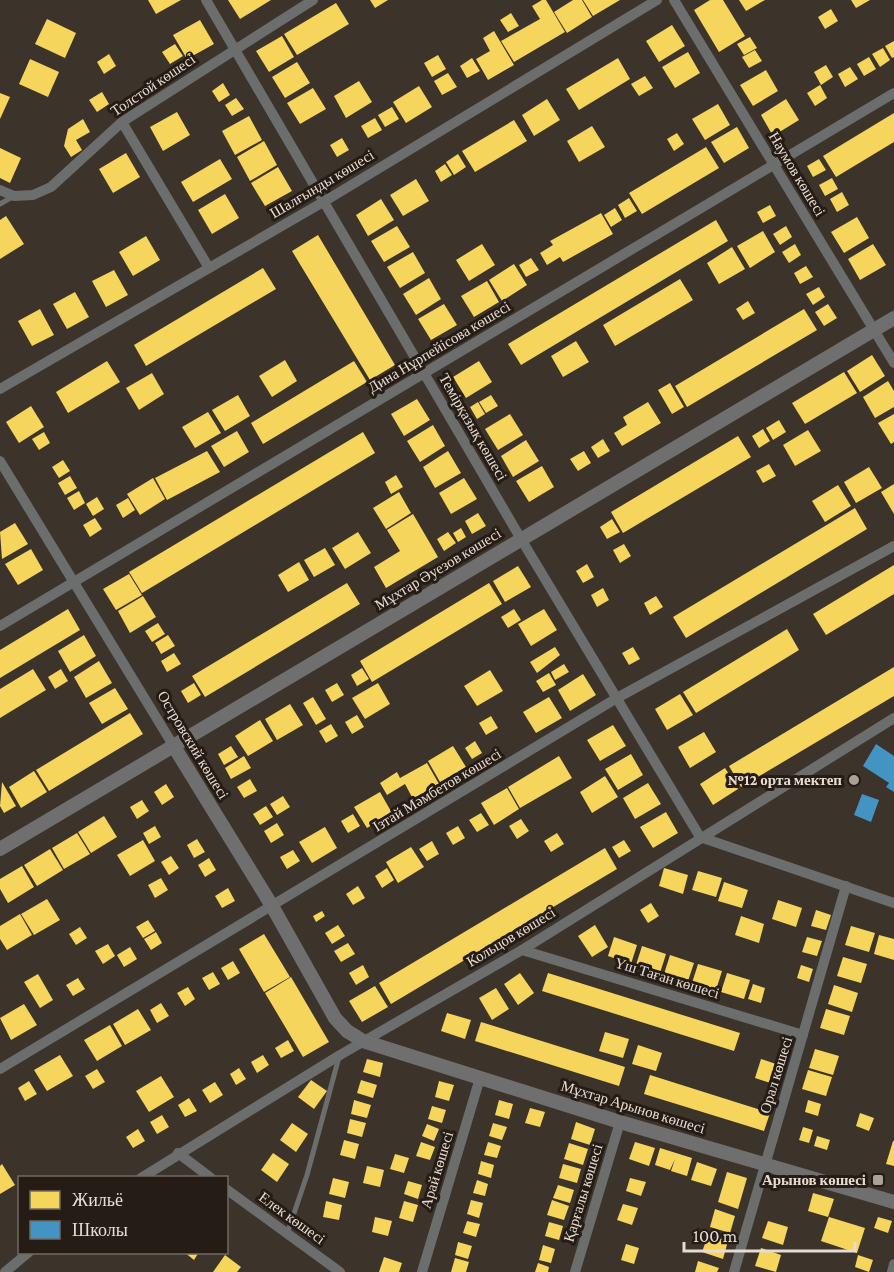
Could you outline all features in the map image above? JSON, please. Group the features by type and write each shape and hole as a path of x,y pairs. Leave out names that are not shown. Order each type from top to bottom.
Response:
{"street":[{"name":"Темірқазық көшесі","path":"206,0 521,539 700,837"},
{"name":"Толстой көшесі","path":"14,195 33,195 51,187 122,122 313,0"},
{"name":"Шалғынды көшесі","path":"0,390 325,201 657,0"},
{"name":"Наумов көшесі","path":"674,0 894,363"},
{"name":"Дина Нұрпейісова көшесі","path":"0,626 894,93"},
{"path":"122,122 209,268"},
{"path":"0,190 14,195"},
{"name":"Мұхтар Әуезов көшесі","path":"0,849 894,318"},
{"name":"Островский көшесі","path":"0,461 272,906 335,1018 363,1041"},
{"name":"Ізтай Мәмбетов көшесі","path":"0,1069 617,699 894,546"},
{"name":"Кольцов көшесі","path":"144,1176 363,1041 522,950 894,718"},
{"path":"700,837 894,903"},
{"name":"Орал көшесі","path":"734,1272 846,886"},
{"name":"Үш Таған көшесі","path":"522,950 803,1035"},
{"name":"Мұхтар Арынов көшесі","path":"363,1041 620,1122 894,1202"},
{"name":"Арай көшесі","path":"422,1272 480,1078"},
{"name":"Қарғалы көшесі","path":"575,1272 620,1122"},
{"path":"178,1153 208,1176"},
{"name":"Елек көшесі","path":"228,1190 340,1272"},
{"path":"5,1272 27,1254"},
{"path":"892,1272 894,1264"}],"lane":[{"path":"0,204 14,195"},
{"path":"287,1234 307,1175 340,1055"}],"building: Жильё":[{"path":"148,0 181,0 156,14"},
{"path":"228,0 271,0 240,19"},
{"path":"370,0 388,0 375,8"},
{"path":"546,0 565,32 514,62 501,41 540,19 532,6"},
{"path":"573,0 582,0 592,17 567,33 554,12"},
{"path":"583,0 620,0 593,16"},
{"path":"710,0 723,0 745,36 719,52 694,10"},
{"path":"739,0 765,0 746,11"},
{"path":"851,0 870,0 856,8"},
{"path":"336,3 349,24 297,55 284,34"},
{"path":"831,9 838,21 825,29 818,17"},
{"path":"511,13 519,26 508,32 500,20"},
{"path":"47,19 76,33 65,58 35,44"},
{"path":"200,20 214,44 187,59 173,35"},
{"path":"672,25 685,46 659,62 646,41"},
{"path":"494,31 514,65 488,80 476,59 490,51 483,38"},
{"path":"282,36 294,57 269,72 256,51"},
{"path":"750,37 757,48 744,55 737,44"},
{"path":"894,41 894,57 892,58 885,46"},
{"path":"175,44 183,56 170,64 162,52"},
{"path":"883,48 890,60 880,67 872,54"},
{"path":"755,50 762,61 749,68 742,57"},
{"path":"688,52 700,73 675,88 662,67"},
{"path":"109,54 116,66 104,74 97,62"},
{"path":"438,55 446,69 432,77 424,63"},
{"path":"869,57 876,69 864,76 857,64"},
{"path":"472,58 480,71 467,78 460,66"},
{"path":"618,58 630,79 579,110 566,89"},
{"path":"30,59 59,72 48,97 19,84"},
{"path":"297,62 310,83 285,98 272,77"},
{"path":"826,65 833,77 821,85 814,72"},
{"path":"850,67 858,79 845,87 838,74"},
{"path":"766,70 778,91 753,106 740,85"},
{"path":"448,73 457,87 442,95 434,81"},
{"path":"645,76 653,88 639,96 631,84"},
{"path":"359,81 372,102 346,118 334,96"},
{"path":"223,83 230,95 219,102 212,91"},
{"path":"820,85 827,98 815,106 807,93"},
{"path":"419,86 432,107 406,123 393,102"},
{"path":"313,88 326,109 300,124 287,103"},
{"path":"102,92 109,104 97,112 89,100"},
{"path":"0,93 10,97 0,119"},
{"path":"236,98 244,109 232,116 225,105"},
{"path":"547,99 560,120 534,136 522,115"},
{"path":"786,99 799,120 773,136 761,115"},
{"path":"718,104 730,125 705,140 692,119"},
{"path":"392,107 399,119 385,127 378,115"},
{"path":"177,112 190,135 163,151 150,127"},
{"path":"894,113 894,142 836,177 823,156"},
{"path":"249,116 262,140 235,155 222,131"},
{"path":"375,118 382,130 368,138 361,126"},
{"path":"83,119 90,132 76,140 82,150 71,157 64,146 68,129"},
{"path":"514,120 527,141 475,172 462,151"},
{"path":"592,126 605,147 579,162 567,141"},
{"path":"737,127 749,148 724,163 711,142"},
{"path":"677,133 684,144 674,151 667,139"},
{"path":"342,138 349,150 337,157 330,145"},
{"path":"264,141 277,165 250,181 237,157"},
{"path":"706,147 719,168 642,214 629,193"},
{"path":"0,148 21,158 10,183 0,178"},
{"path":"126,153 140,177 113,193 99,169"},
{"path":"458,154 466,167 454,175 446,162"},
{"path":"220,159 232,179 193,202 181,182"},
{"path":"819,159 826,170 813,177 807,166"},
{"path":"445,164 452,175 441,182 435,171"},
{"path":"278,167 292,191 265,206 251,183"},
{"path":"832,178 838,189 825,196 819,185"},
{"path":"416,179 429,201 403,216 390,195"},
{"path":"842,192 849,205 837,212 830,199"},
{"path":"225,194 239,218 212,234 198,210"},
{"path":"629,198 637,211 625,218 618,205"},
{"path":"381,199 394,220 368,236 356,215"},
{"path":"770,205 776,216 763,223 757,212"},
{"path":"615,208 622,220 611,227 604,215"},
{"path":"601,213 613,234 563,262 560,257 547,265 540,253 553,245 550,241"},
{"path":"6,216 24,244 0,259 0,220"},
{"path":"857,217 869,238 844,253 831,232"},
{"path":"716,220 728,241 521,365 508,344"},
{"path":"397,226 410,247 384,262 371,241"},
{"path":"786,226 792,237 780,245 773,234"},
{"path":"763,231 775,252 750,268 737,246"},
{"path":"318,235 395,365 370,380 292,251"},
{"path":"146,236 160,260 133,276 119,252"},
{"path":"482,244 495,265 469,281 456,260"},
{"path":"795,244 801,255 789,263 782,252"},
{"path":"873,244 886,265 860,280 848,259"},
{"path":"732,247 745,269 719,284 707,263"},
{"path":"413,252 425,273 400,288 387,267"},
{"path":"531,258 539,270 526,277 519,265"},
{"path":"514,264 527,285 502,301 489,280"},
{"path":"806,266 813,277 800,284 794,273"},
{"path":"263,268 276,289 146,366 134,345"},
{"path":"114,270 128,295 106,307 92,281"},
{"path":"429,278 441,299 416,315 403,294"},
{"path":"680,279 693,300 615,346 603,325"},
{"path":"487,281 499,302 474,317 461,296"},
{"path":"819,287 825,297 813,305 806,294"},
{"path":"75,292 89,317 67,329 53,304"},
{"path":"748,301 755,313 743,320 736,309"},
{"path":"444,304 457,325 431,340 418,319"},
{"path":"828,304 837,318 824,326 815,312"},
{"path":"40,309 54,335 32,346 18,321"},
{"path":"804,309 817,330 687,407 675,386"},
{"path":"576,341 589,362 563,377 551,356"},
{"path":"872,355 885,376 860,392 847,371"},
{"path":"285,360 297,381 272,397 259,376"},
{"path":"107,361 120,382 68,413 56,392"},
{"path":"354,361 367,382 263,444 251,423"},
{"path":"479,361 492,382 466,398 453,377"},
{"path":"844,372 857,393 805,424 792,403"},
{"path":"152,373 164,394 139,410 126,388"},
{"path":"888,381 894,391 894,407 875,418 863,397"},
{"path":"670,383 684,407 672,414 658,390"},
{"path":"238,395 250,416 225,431 212,410"},
{"path":"491,395 498,406 486,413 479,402"},
{"path":"417,399 430,420 404,436 391,414"},
{"path":"478,402 485,414 477,419 470,407"},
{"path":"648,402 661,423 622,446 614,433 627,425 623,417"},
{"path":"31,406 44,427 19,443 6,422"},
{"path":"208,412 221,433 195,448 182,427"},
{"path":"510,414 523,435 498,450 485,429"},
{"path":"894,414 894,442 891,444 878,423"},
{"path":"779,420 786,432 773,440 766,428"},
{"path":"433,425 445,446 420,462 407,441"},
{"path":"763,429 770,441 759,448 752,436"},
{"path":"808,430 821,451 795,466 783,445"},
{"path":"237,431 249,452 224,467 211,446"},
{"path":"44,432 50,443 39,450 32,439"},
{"path":"363,432 375,453 142,593 129,572"},
{"path":"738,436 751,457 623,533 611,512"},
{"path":"603,439 610,451 598,458 591,447"},
{"path":"526,440 539,461 513,477 501,456"},
{"path":"207,451 220,472 167,500 155,478"},
{"path":"448,451 461,473 435,488 423,467"},
{"path":"584,451 591,463 578,471 570,459"},
{"path":"63,460 70,471 59,478 52,467"},
{"path":"769,464 776,476 763,483 756,471"},
{"path":"542,466 554,487 529,502 516,481"},
{"path":"869,467 882,488 856,503 844,482"},
{"path":"396,475 403,487 391,494 385,482"},
{"path":"70,476 77,488 65,495 58,483"},
{"path":"153,478 165,499 140,515 127,494"},
{"path":"464,478 477,499 451,514 439,493"},
{"path":"894,484 894,514 881,492"},
{"path":"838,485 851,506 825,522 812,501"},
{"path":"79,491 85,503 74,510 67,498"},
{"path":"399,492 411,513 386,529 373,508"},
{"path":"97,497 104,509 93,516 86,504"},
{"path":"128,498 135,510 123,518 116,505"},
{"path":"855,508 867,529 686,638 673,617"},
{"path":"478,513 486,526 472,534 465,521"},
{"path":"413,514 438,557 386,588 374,567 400,551 387,530"},
{"path":"95,518 102,529 90,537 83,525"},
{"path":"612,519 620,532 607,539 600,527"},
{"path":"15,523 28,544 2,559 0,532"},
{"path":"461,528 466,537 458,542 453,533"},
{"path":"358,532 371,553 345,569 332,548"},
{"path":"448,532 456,543 444,551 437,539"},
{"path":"624,544 631,556 620,563 613,550"},
{"path":"325,548 335,565 314,577 304,560"},
{"path":"31,549 43,570 18,585 5,564"},
{"path":"299,562 309,580 288,592 278,575"},
{"path":"587,564 594,577 583,583 576,571"},
{"path":"894,565 894,594 826,635 813,614"},
{"path":"518,566 531,587 505,602 493,581"},
{"path":"129,574 142,595 116,610 103,589"},
{"path":"347,583 360,604 205,697 192,676"},
{"path":"489,583 502,604 372,682 360,661"},
{"path":"603,588 609,600 597,607 591,595"},
{"path":"143,596 156,617 130,633 118,611"},
{"path":"656,596 663,607 650,615 644,603"},
{"path":"68,609 80,630 0,678 0,650"},
{"path":"514,609 521,620 508,628 501,617"},
{"path":"544,609 557,630 531,646 518,624"},
{"path":"158,623 165,634 152,642 145,631"},
{"path":"787,629 799,650 696,713 683,692"},
{"path":"84,635 96,656 70,672 58,651"},
{"path":"168,635 175,646 161,654 155,643"},
{"path":"555,647 560,655 537,673 530,662"},
{"path":"633,647 640,659 629,665 622,653"},
{"path":"174,653 181,664 167,672 161,661"},
{"path":"99,661 112,683 86,698 74,677"},
{"path":"564,664 569,672 555,680 551,672"},
{"path":"894,667 894,696 741,787 729,766"},
{"path":"362,668 369,679 357,686 351,675"},
{"path":"33,669 46,690 0,718 0,689"},
{"path":"61,669 68,681 55,689 48,677"},
{"path":"490,670 503,691 477,706 464,686"},
{"path":"549,673 556,685 543,692 536,681"},
{"path":"583,674 596,695 570,711 558,690"},
{"path":"194,683 201,695 188,703 181,691"},
{"path":"337,683 344,695 332,702 325,690"},
{"path":"378,683 390,704 365,719 352,698"},
{"path":"115,688 128,709 102,724 89,703"},
{"path":"680,694 693,715 667,730 655,709"},
{"path":"313,697 326,719 316,725 303,703"},
{"path":"549,697 562,718 536,733 523,712"},
{"path":"290,704 303,725 277,740 265,719"},
{"path":"130,713 143,734 49,791 36,770"},
{"path":"357,715 364,727 352,734 345,722"},
{"path":"491,716 498,728 486,735 479,723"},
{"path":"260,720 273,741 248,756 235,736"},
{"path":"331,724 338,736 326,743 319,731"},
{"path":"613,725 626,746 600,761 587,740"},
{"path":"704,732 716,752 690,768 678,747"},
{"path":"475,741 482,753 472,759 465,748"},
{"path":"231,746 238,757 224,765 218,754"},
{"path":"453,746 466,767 440,782 428,761"},
{"path":"631,754 643,775 618,790 605,769"},
{"path":"244,756 251,768 231,779 225,768"},
{"path":"559,756 572,778 520,808 508,787"},
{"path":"427,763 439,784 413,799 405,784 387,795 380,783 397,772 400,778"},
{"path":"725,768 738,789 713,805 700,784"},
{"path":"34,771 47,792 21,808 9,787"},
{"path":"605,776 618,797 592,813 580,792"},
{"path":"250,779 257,791 244,798 237,787"},
{"path":"2,782 16,806 4,813 0,806"},
{"path":"648,783 661,804 635,819 623,798"},
{"path":"166,784 174,797 162,805 154,792"},
{"path":"507,788 519,809 494,825 481,803"},
{"path":"380,792 392,813 367,828 354,807"},
{"path":"283,796 290,807 277,815 270,804"},
{"path":"142,800 149,811 137,819 130,807"},
{"path":"266,806 273,817 260,825 253,814"},
{"path":"666,812 678,833 653,848 640,827"},
{"path":"481,813 489,825 477,832 469,820"},
{"path":"353,814 360,826 348,833 341,821"},
{"path":"104,816 117,837 91,853 78,832"},
{"path":"521,819 529,831 517,839 509,826"},
{"path":"277,823 284,835 271,843 264,831"},
{"path":"155,826 161,837 149,844 143,833"},
{"path":"458,826 465,838 453,845 446,833"},
{"path":"325,827 337,848 312,863 299,842"},
{"path":"77,833 90,854 64,869 52,848"},
{"path":"557,833 564,844 551,852 544,841"},
{"path":"197,839 205,852 194,858 187,845"},
{"path":"143,840 155,861 130,876 117,855"},
{"path":"624,840 631,851 619,858 612,847"},
{"path":"432,841 439,854 427,861 419,849"},
{"path":"411,847 424,867 398,883 386,862"},
{"path":"605,848 617,869 391,1004 379,983"},
{"path":"50,849 63,870 37,886 24,865"},
{"path":"293,850 300,861 287,869 280,857"},
{"path":"171,856 179,868 169,875 161,862"},
{"path":"209,858 216,870 205,877 198,865"},
{"path":"22,866 34,887 8,903 0,889 0,879"},
{"path":"387,868 394,880 382,888 375,876"},
{"path":"664,868 688,875 683,894 659,886"},
{"path":"698,871 722,878 716,897 692,890"},
{"path":"161,878 168,890 155,898 148,885"},
{"path":"724,882 748,890 742,908 718,901"},
{"path":"358,886 365,898 353,905 346,894"},
{"path":"228,888 235,901 222,908 215,896"},
{"path":"47,899 60,920 34,935 21,914"},
{"path":"778,900 802,908 796,927 772,919"},
{"path":"651,903 659,916 648,923 640,910"},
{"path":"816,910 831,915 826,930 811,926"},
{"path":"322,911 325,916 316,922 313,916"},
{"path":"20,914 32,935 7,950 0,939 0,926"},
{"path":"741,916 764,924 759,943 735,935"},
{"path":"148,920 155,931 143,938 136,927"},
{"path":"338,925 345,936 332,944 325,933"},
{"path":"595,925 608,947 592,957 578,936"},
{"path":"851,926 875,933 869,952 845,945"},
{"path":"80,927 87,938 76,945 69,934"},
{"path":"156,932 162,943 151,950 144,939"},
{"path":"264,934 290,977 264,992 239,949"},
{"path":"879,935 894,939 894,960 874,954"},
{"path":"614,937 637,945 631,964 608,956"},
{"path":"807,937 822,941 817,956 802,952"},
{"path":"348,943 355,954 341,962 334,951"},
{"path":"108,944 115,956 103,964 95,951"},
{"path":"642,946 666,954 660,973 636,965"},
{"path":"130,947 137,959 124,967 117,955"},
{"path":"670,955 694,963 688,981 664,974"},
{"path":"843,957 867,964 861,983 837,976"},
{"path":"233,961 240,973 228,980 221,968"},
{"path":"698,964 722,971 716,990 692,983"},
{"path":"363,965 369,977 356,985 349,973"},
{"path":"801,965 813,969 809,982 797,978"},
{"path":"213,972 220,984 209,990 202,978"},
{"path":"520,973 534,993 518,1005 504,984"},
{"path":"548,973 740,1033 734,1051 542,991"},
{"path":"727,973 750,980 744,999 721,992"},
{"path":"38,974 53,1000 40,1008 24,982"},
{"path":"291,977 329,1042 303,1057 265,993"},
{"path":"78,978 85,989 73,996 66,985"},
{"path":"753,984 765,988 761,1003 748,999"},
{"path":"834,985 858,993 852,1012 828,1004"},
{"path":"375,986 388,1007 362,1022 349,1001"},
{"path":"188,987 195,999 185,1006 177,993"},
{"path":"496,988 509,1009 492,1020 479,998"},
{"path":"161,1003 169,1016 157,1023 150,1010"},
{"path":"24,1004 37,1025 11,1040 0,1018"},
{"path":"138,1009 151,1030 125,1045 113,1024"},
{"path":"826,1009 850,1016 844,1035 820,1028"},
{"path":"447,1013 471,1020 465,1039 441,1031"},
{"path":"481,1022 625,1067 619,1086 475,1041"},
{"path":"110,1025 122,1046 97,1061 84,1040"},
{"path":"605,1032 629,1039 623,1058 599,1051"},
{"path":"288,1040 294,1051 281,1058 275,1048"},
{"path":"638,1045 662,1053 656,1071 632,1064"},
{"path":"815,1049 839,1056 833,1075 809,1068"},
{"path":"60,1055 73,1076 47,1091 34,1070"},
{"path":"263,1055 269,1065 257,1073 251,1062"},
{"path":"367,1059 383,1063 380,1077 363,1072"},
{"path":"761,1059 785,1067 779,1086 755,1078"},
{"path":"239,1068 246,1079 236,1085 230,1074"},
{"path":"97,1069 105,1082 93,1089 85,1076"},
{"path":"808,1070 832,1077 826,1096 802,1089"},
{"path":"650,1075 770,1113 764,1131 644,1094"},
{"path":"161,1076 174,1097 149,1112 136,1091"},
{"path":"311,1080 327,1091 314,1109 298,1097"},
{"path":"361,1080 377,1085 373,1098 357,1093"},
{"path":"29,1081 37,1094 25,1101 18,1088"},
{"path":"439,1081 454,1085 449,1101 435,1097"},
{"path":"215,1082 223,1095 210,1103 202,1090"},
{"path":"189,1098 197,1111 185,1117 178,1105"},
{"path":"354,1100 371,1105 367,1118 351,1114"},
{"path":"499,1100 513,1104 509,1119 495,1115"},
{"path":"808,1100 821,1104 818,1116 805,1112"},
{"path":"432,1106 446,1110 442,1123 428,1119"},
{"path":"530,1108 545,1112 540,1127 525,1123"},
{"path":"860,1113 874,1118 869,1131 856,1126"},
{"path":"162,1115 169,1127 157,1134 150,1122"},
{"path":"350,1119 366,1123 362,1137 347,1133"},
{"path":"576,1122 595,1129 590,1145 571,1139"},
{"path":"292,1123 308,1134 296,1152 280,1140"},
{"path":"493,1123 507,1127 502,1140 489,1136"},
{"path":"427,1124 439,1129 434,1141 422,1136"},
{"path":"803,1127 813,1130 809,1143 799,1140"},
{"path":"138,1129 145,1141 133,1148 126,1137"},
{"path":"817,1136 830,1140 827,1150 814,1146"},
{"path":"344,1140 359,1144 355,1159 340,1155"},
{"path":"894,1141 894,1166 886,1164"},
{"path":"421,1142 435,1147 430,1160 416,1156"},
{"path":"488,1142 501,1146 497,1158 484,1155"},
{"path":"635,1142 655,1148 649,1166 629,1159"},
{"path":"569,1143 588,1149 583,1165 564,1159"},
{"path":"660,1148 692,1158 687,1176 671,1171 675,1159 670,1170 655,1165"},
{"path":"273,1153 289,1164 277,1182 261,1170"},
{"path":"395,1154 409,1158 404,1173 390,1169"},
{"path":"481,1161 494,1165 491,1178 478,1174"},
{"path":"697,1162 717,1169 711,1186 691,1180"},
{"path":"2,1164 15,1185 0,1194 0,1166"},
{"path":"563,1164 581,1169 577,1183 559,1178"},
{"path":"367,1166 384,1170 380,1187 363,1183"},
{"path":"727,1172 747,1178 738,1209 718,1202"},
{"path":"333,1178 349,1182 345,1198 329,1194"},
{"path":"630,1178 646,1182 641,1196 626,1191"},
{"path":"477,1180 488,1184 485,1196 473,1193"},
{"path":"408,1181 422,1185 418,1199 404,1194"},
{"path":"558,1185 574,1190 570,1203 553,1198"},
{"path":"813,1193 834,1199 828,1217 808,1211"},
{"path":"471,1200 483,1203 479,1218 467,1214"},
{"path":"552,1200 569,1206 564,1220 547,1215"},
{"path":"326,1201 342,1205 339,1220 323,1217"},
{"path":"404,1201 418,1205 413,1222 399,1218"},
{"path":"623,1204 638,1208 632,1225 617,1220"},
{"path":"715,1209 735,1216 730,1233 710,1227"},
{"path":"375,1217 392,1221 388,1236 372,1232"},
{"path":"829,1217 865,1228 857,1253 821,1241"},
{"path":"878,1217 892,1221 888,1233 874,1228"},
{"path":"467,1221 480,1224 476,1237 463,1233"},
{"path":"768,1221 788,1227 783,1245 762,1238"},
{"path":"549,1222 563,1226 559,1240 545,1236"},
{"path":"708,1235 728,1241 723,1259 702,1252"},
{"path":"458,1242 472,1246 468,1259 455,1255"},
{"path":"626,1244 639,1248 634,1264 621,1260"},
{"path":"543,1245 555,1249 551,1263 539,1260"},
{"path":"761,1248 781,1255 776,1272 755,1266"},
{"path":"186,1254 198,1254 194,1260"},
{"path":"225,1255 241,1267 237,1272 213,1272"},
{"path":"858,1255 873,1260 869,1272 855,1267"},
{"path":"384,1257 402,1263 399,1272 379,1272"},
{"path":"455,1258 469,1262 466,1272 451,1272"},
{"path":"698,1261 719,1268 717,1272 695,1272"},
{"path":"538,1263 549,1267 548,1272 535,1272"}],"building: Школы":[{"path":"876,744 894,756 894,792 886,787 889,783 863,766"},
{"path":"862,794 879,800 871,822 854,815"}],"place":[{"name":"№12 орта мектеп","path":"854,780"},
{"name":"Арынов көшесі","path":"878,1180"}]}
